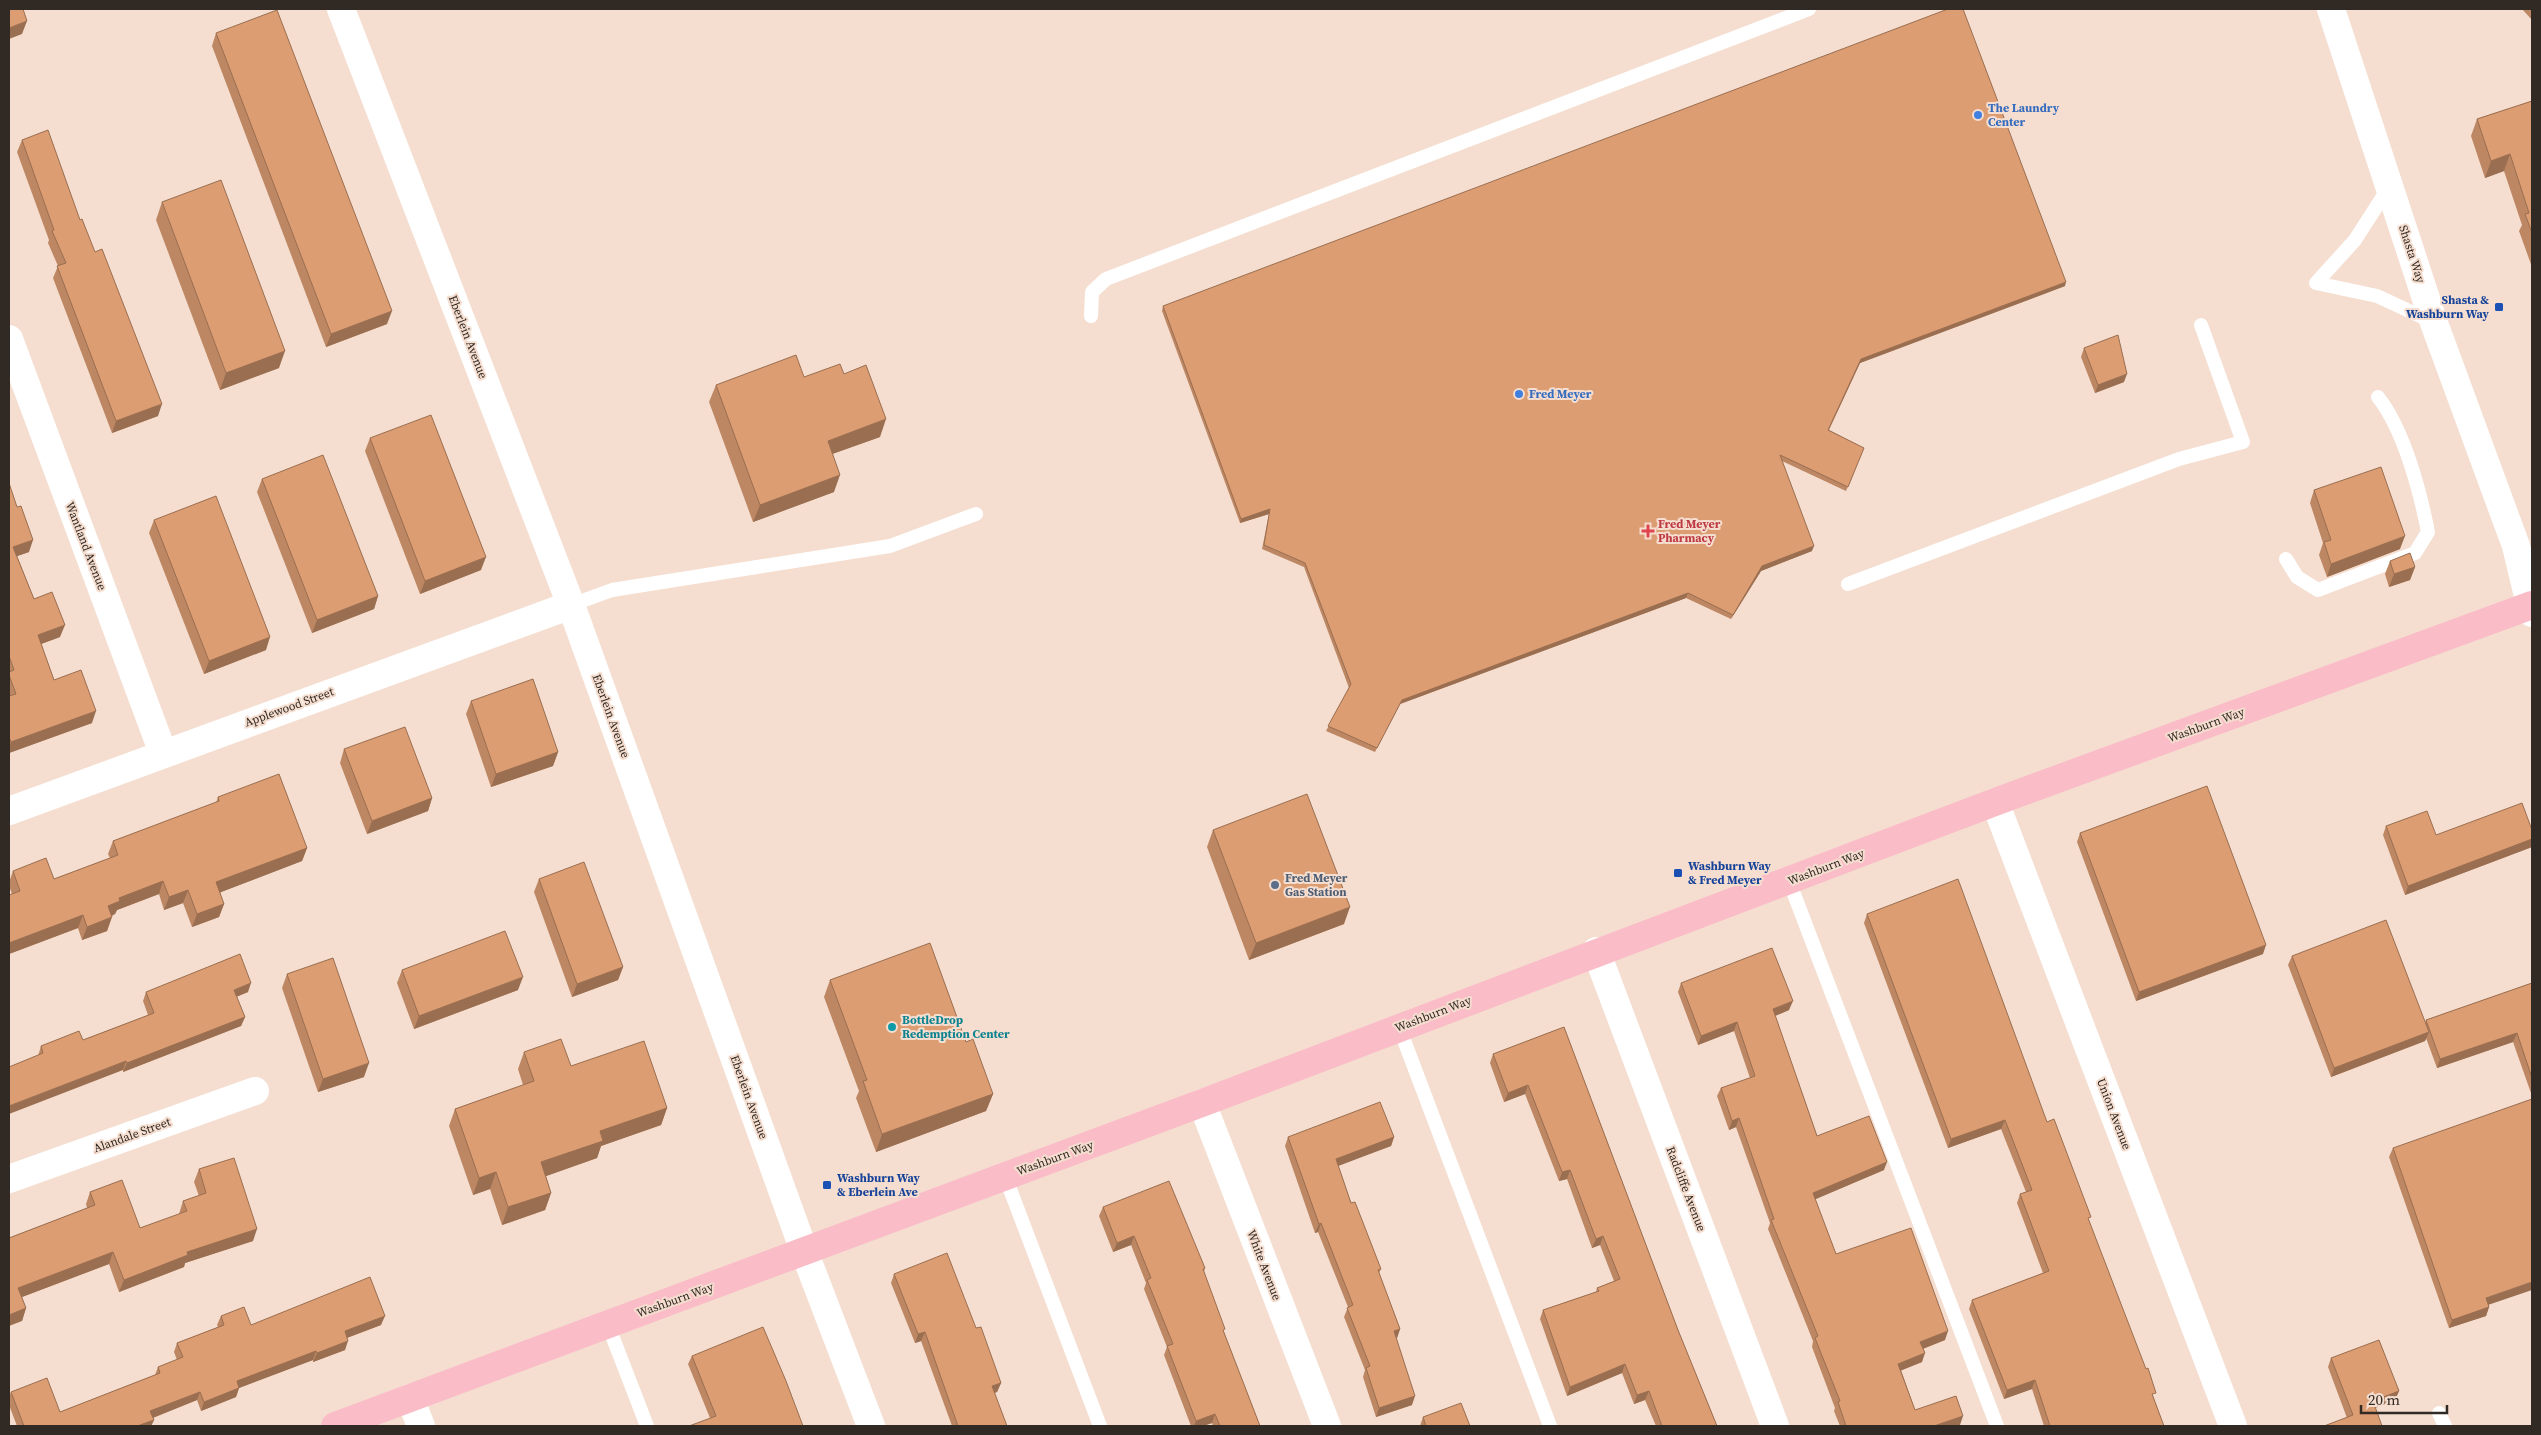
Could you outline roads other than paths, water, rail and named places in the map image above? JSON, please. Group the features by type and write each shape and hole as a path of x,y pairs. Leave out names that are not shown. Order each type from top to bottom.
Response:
{"main road":[{"name":"Washburn Way","path":"335,1426 1202,1103 1596,951 1789,881 1995,802 2532,608"}],"street":[{"name":"Eberlein Avenue","path":"341,9 570,605 804,1251 871,1426"},
{"name":"Shasta Way","path":"2332,9 2434,323 2516,546 2532,608"},
{"name":"Wantland Avenue","path":"9,339 163,753"},
{"name":"Applewood Street","path":"9,811 570,605"},
{"name":"Union Avenue","path":"1995,802 2233,1426"},
{"name":"Radcliffe Avenue","path":"1596,951 1775,1426"},
{"name":"Alandale Street","path":"9,1179 255,1090"},
{"name":"White Avenue","path":"1202,1103 1327,1426"},
{"path":"410,1398 421,1426"}],"lane":[{"path":"1091,316 1092,292 1106,279 1809,9"},
{"path":"2390,186 2355,240 2316,283 2377,296 2434,323"},
{"path":"1848,584 2179,459 2243,442 2201,325"},
{"path":"2286,559 2297,577 2318,590 2415,553 2428,532 2422,502 2392,414 2378,397"},
{"path":"570,605 612,590 890,546 976,514"},
{"path":"1789,881 1997,1426"},
{"path":"1399,1027 1550,1426"},
{"path":"1005,1176 1100,1426"},
{"path":"608,1325 647,1426"},
{"path":"2440,1413 2445,1426"}],"place":[{"name":"The Laundry Center","path":"1978,115"},
{"name":"Shasta & Washburn Way","path":"2499,307"},
{"name":"Fred Meyer","path":"1519,394"},
{"name":"Fred Meyer Pharmacy","path":"1648,531"},
{"name":"Washburn Way & Fred Meyer","path":"1678,873"},
{"name":"Fred Meyer Gas Station","path":"1275,885"},
{"name":"BottleDrop Redemption Center","path":"892,1027"},
{"name":"Washburn Way & Eberlein Ave","path":"827,1185"}]}
